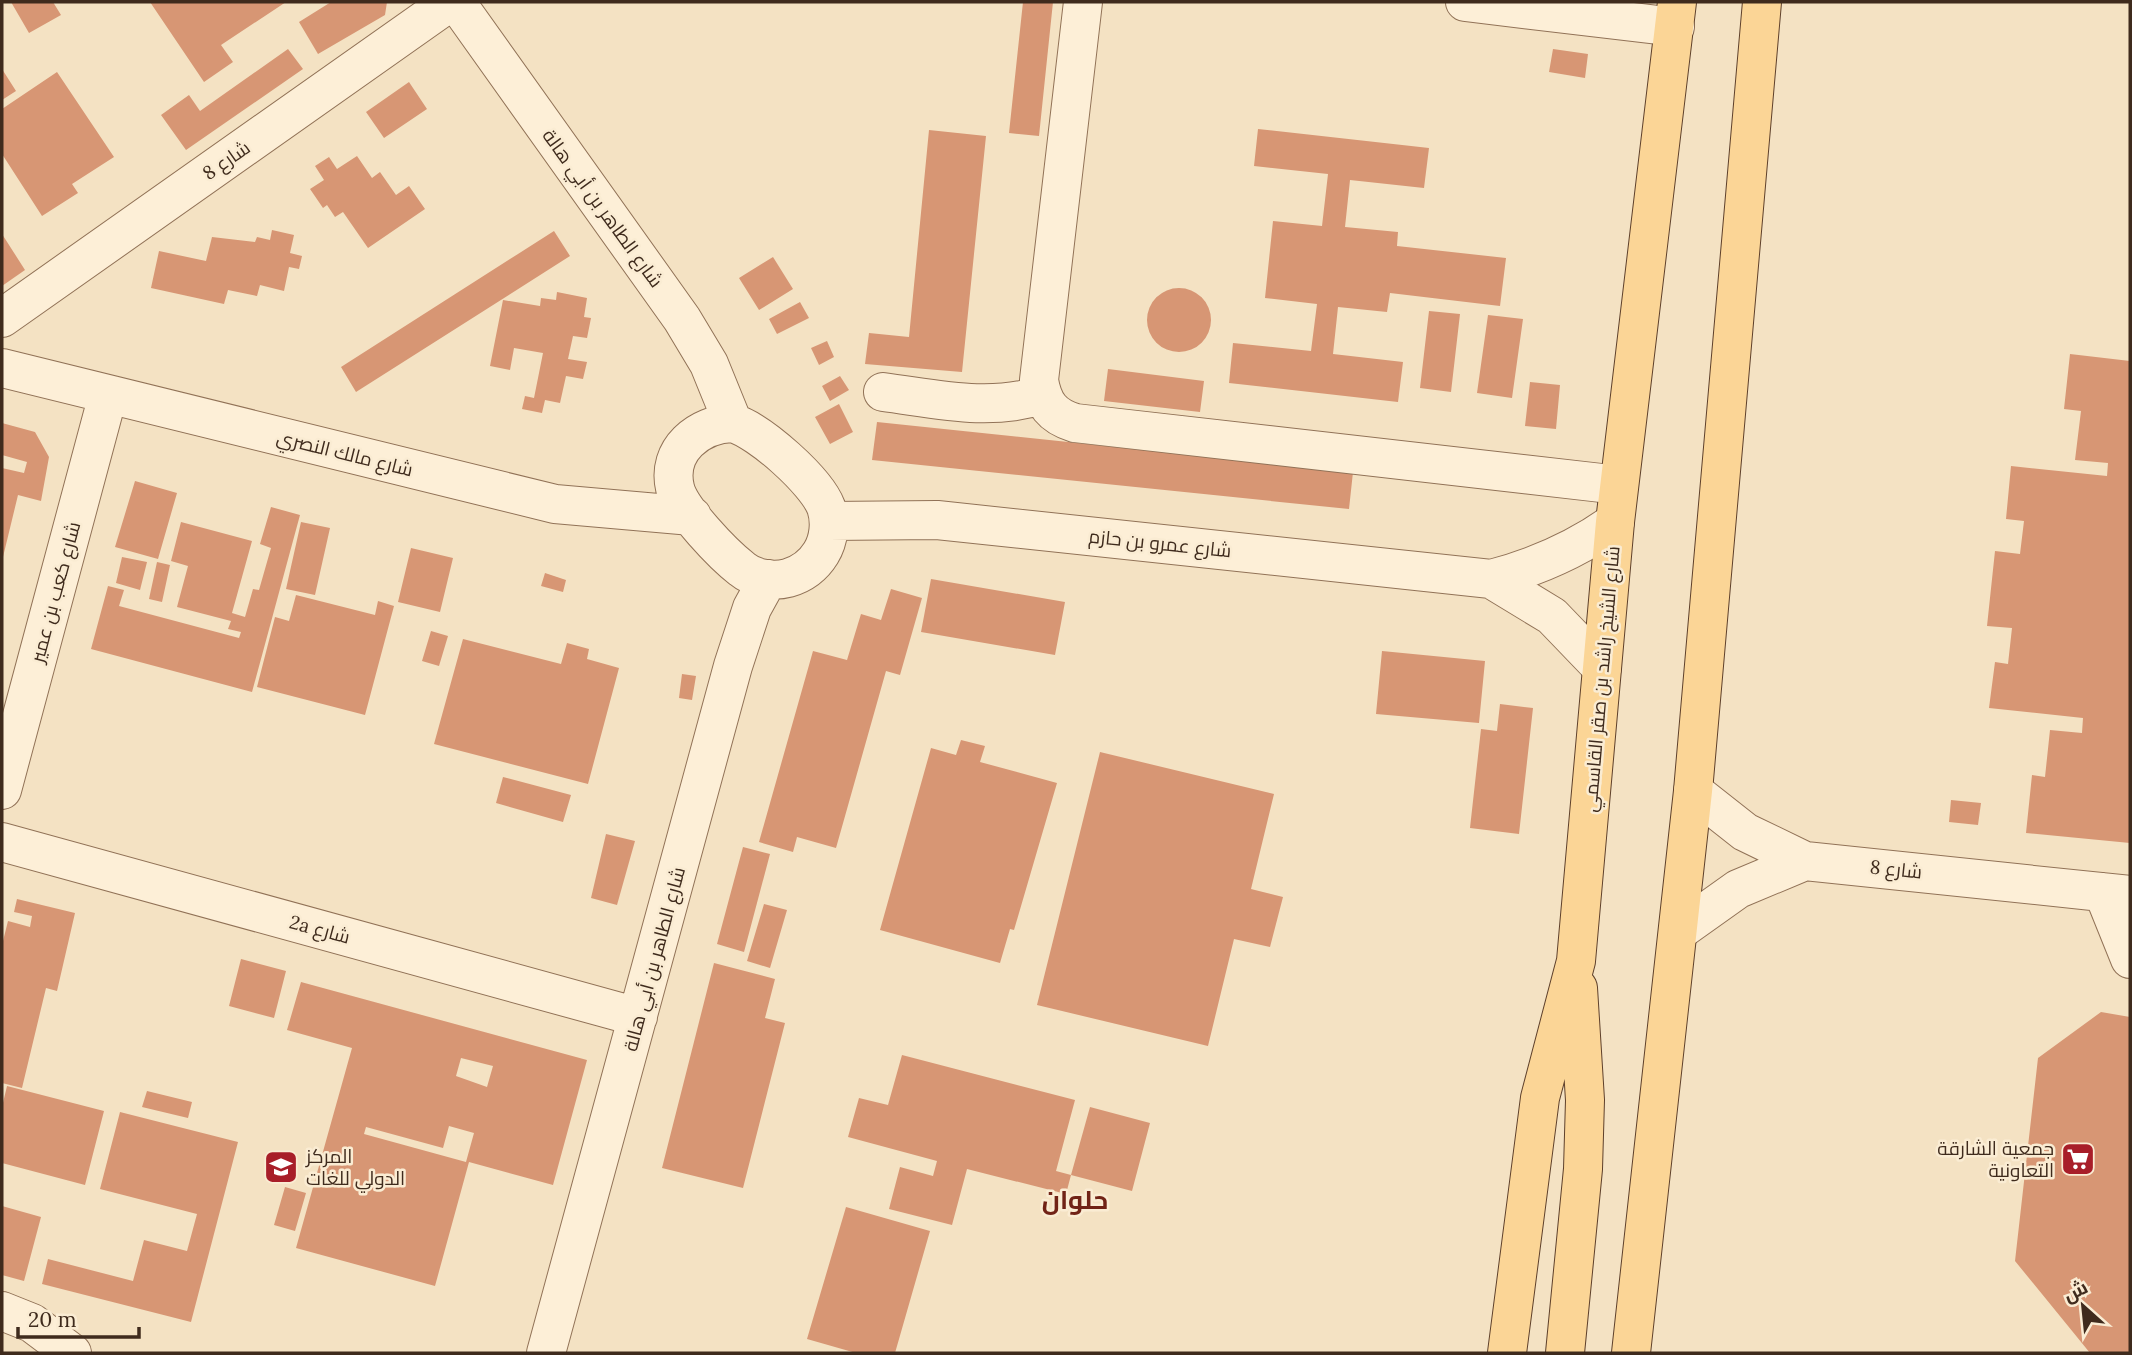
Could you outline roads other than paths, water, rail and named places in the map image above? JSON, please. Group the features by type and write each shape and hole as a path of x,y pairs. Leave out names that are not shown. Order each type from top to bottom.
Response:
{"main road":[{"path":"1631,1353 1693,791 1762,2"},
{"name":"شارع الشيخ راشد بن صقر القاسمي","path":"1507,1353 1540,1098 1576,961 1615,522 1676,14"},
{"path":"1565,1353 1583,1169 1585,1100 1576,961"}],"street":[{"name":"شارع 8","path":"2,318 450,2"},
{"name":"شارع الطاهر بن أبي هالة","path":"456,2 682,319 709,364 733,424"},
{"path":"1083,2 1039,380 1041,395 1048,408 1060,418 1074,423 1619,485"},
{"path":"1465,2 1676,14"},
{"name":"شارع مالك النصري","path":"2,368 555,504 692,516"},
{"path":"883,392 981,405 1000,405 1041,395"},
{"name":"شارع كعب بن عمير","path":"2,790 108,395"},
{"path":"716,424 733,424 749,428 763,437 818,492 829,521 824,548 807,570 781,580 768,579 742,570 692,516 675,488 674,471 678,454 700,430 716,424"},
{"name":"شارع عمرو بن حازم","path":"829,521 937,520 1491,579 1556,558 1587,542 1615,522"},
{"name":"شارع الطاهر بن أبي هالة","path":"549,1349 741,637 768,579"},
{"name":"شارع عمرو بن حازم","path":"1491,579 1552,616 1602,668"},
{"path":"1693,791 1745,832 1805,861"},
{"name":"2a شارع","path":"2,842 638,1017"},
{"name":"شارع 8","path":"1679,931 1738,889 1805,861 2117,893"},
{"path":"2117,893 2130,959"},
{"path":"2,1311 32,1323 72,1353"}],"place":[{"name":"جمعية الشارقة التعاونية","path":"2078,1159"},
{"name":"المركز الدولي للغات","path":"281,1167"}],"district":[{"name":"حلوان","path":"1075,1200"}]}
